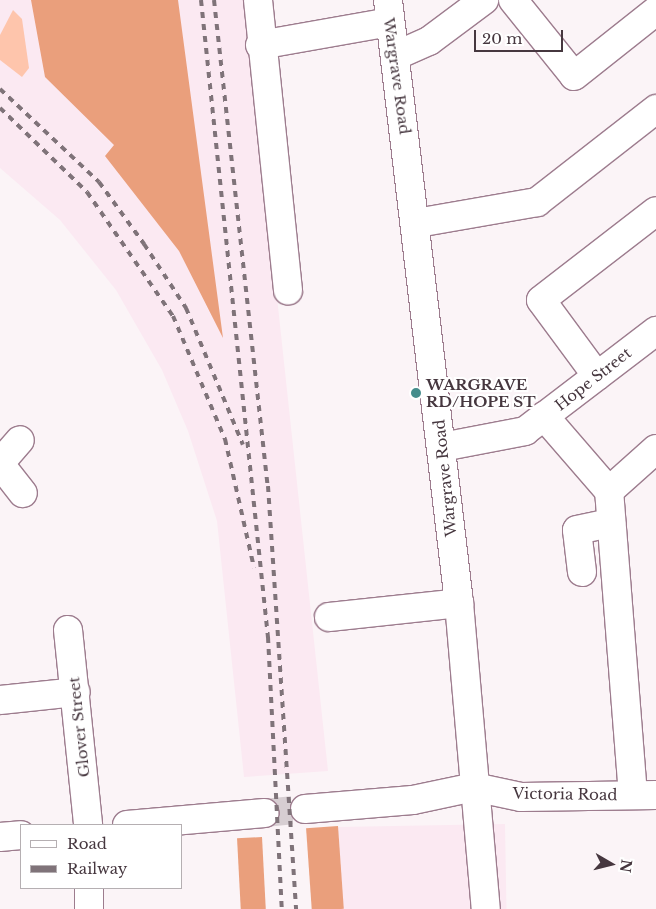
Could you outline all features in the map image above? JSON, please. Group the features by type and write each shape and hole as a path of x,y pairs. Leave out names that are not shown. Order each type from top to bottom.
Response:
{"street":[{"path":"258,0 260,45 288,290"},
{"path":"395,56 429,41 484,0"},
{"path":"513,0 574,76 656,11"},
{"path":"260,45 389,11"},
{"name":"Wargrave Road","path":"389,11 417,223 459,604 486,909"},
{"path":"417,223 537,202 656,109"},
{"path":"597,376 541,300 656,211"},
{"name":"Hope Street","path":"442,447 525,431 656,330"},
{"path":"544,416 610,491 611,523 645,795"},
{"path":"20,440 0,464 23,493"},
{"path":"610,491 656,449"},
{"path":"582,572 577,530 611,523"},
{"path":"329,617 459,604"},
{"name":"Glover Street","path":"68,630 76,692 88,824"},
{"path":"0,700 76,692"},
{"path":"305,809 413,800 474,787"},
{"name":"Victoria Road","path":"474,787 521,797 645,795"},
{"path":"138,824 264,813"},
{"path":"0,837 20,835"},
{"path":"89,889 89,909"}],"shaded area":[{"path":"0,0 245,0 328,771 244,777 217,521 188,431 162,370 116,290 60,220 0,168"},
{"path":"31,0 178,0 223,338 179,251 105,156 114,145 45,77"},
{"path":"13,10 22,19 29,68 22,77 0,60 0,35"},
{"path":"505,824 506,909 339,909 338,827"},
{"path":"338,826 344,909 312,909 306,828"},
{"path":"262,837 266,909 241,909 237,838"}],"tunnel":[{"path":"264,813 305,809"}],"railway":[{"path":"201,0 268,637 282,909"},
{"path":"214,0 268,486 296,909"},
{"path":"0,89 99,182 144,244 186,308 243,445"},
{"path":"0,108 87,192 173,316 225,439 254,568"}],"place":[{"name":"WARGRAVE RD/HOPE ST","path":"416,393"}]}
